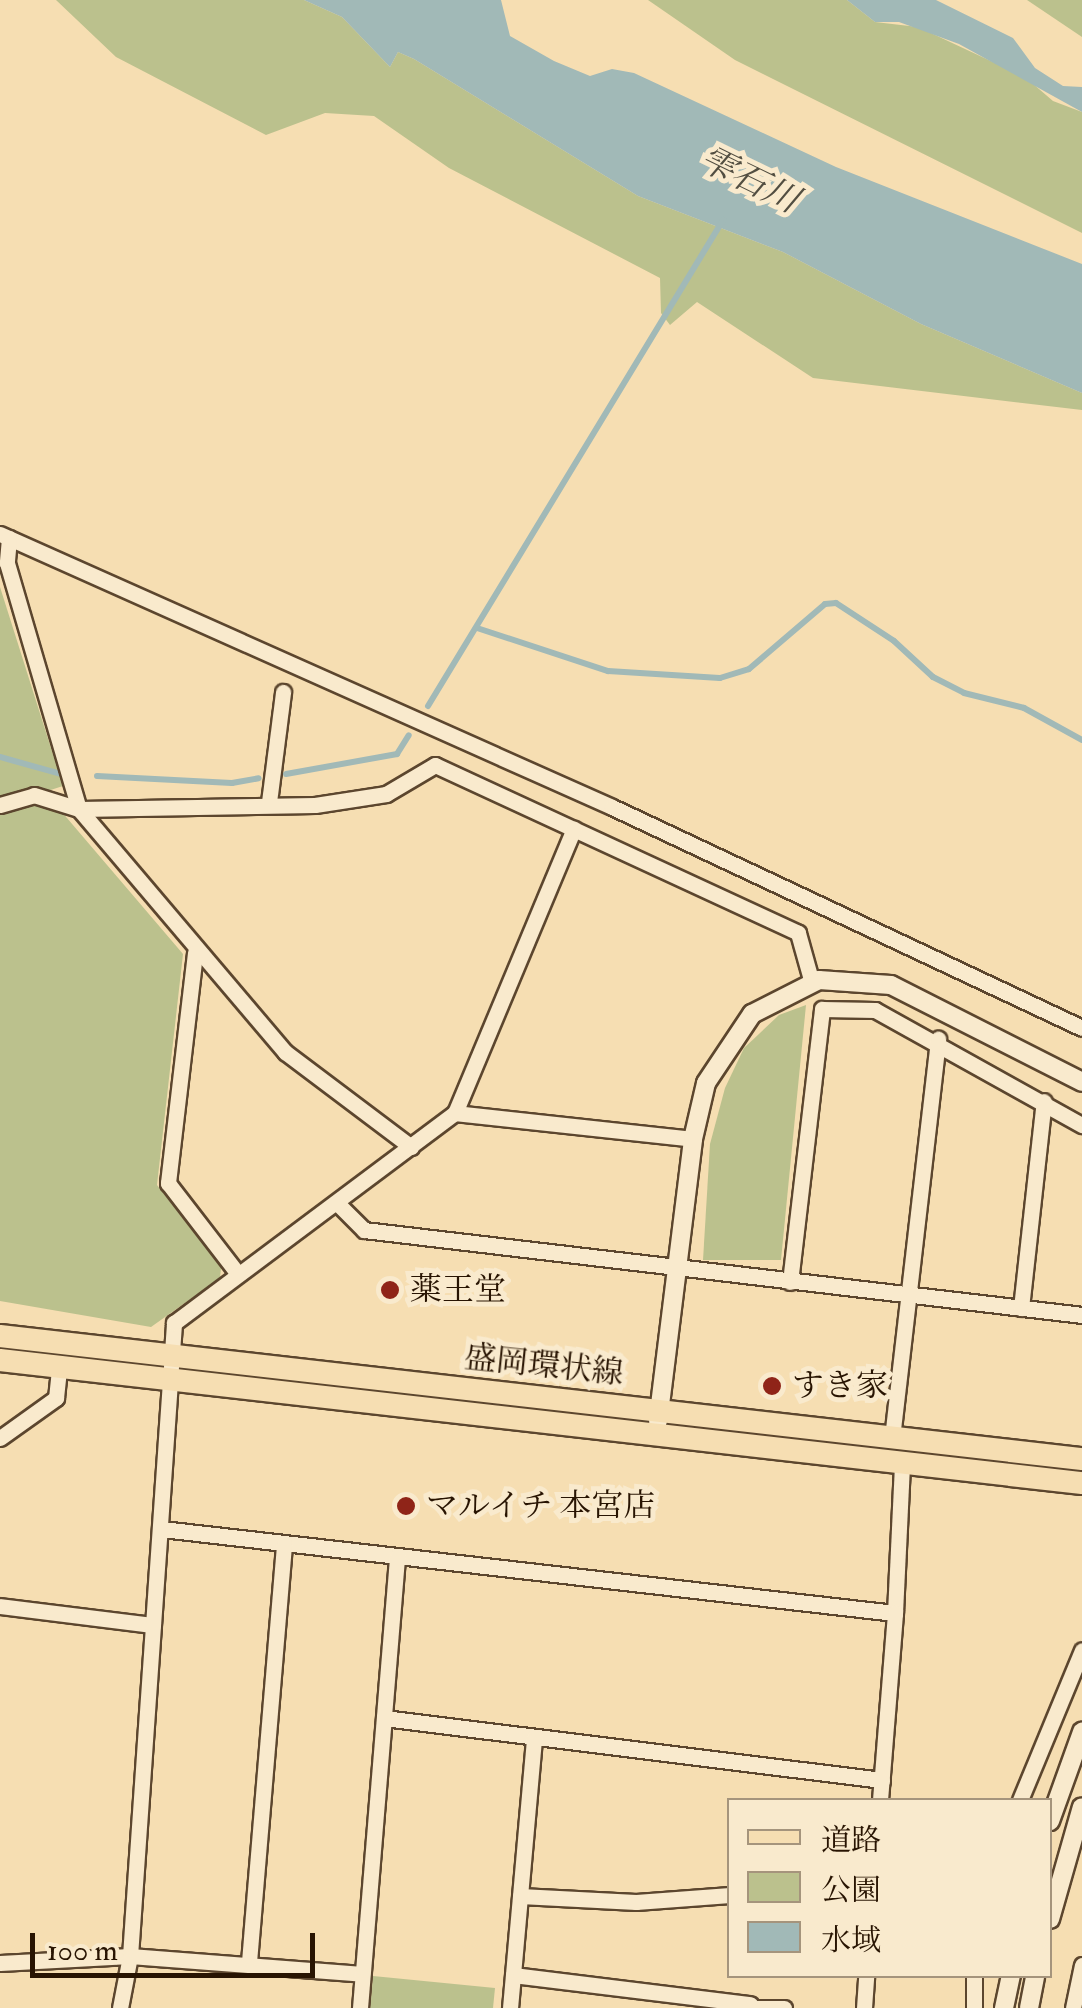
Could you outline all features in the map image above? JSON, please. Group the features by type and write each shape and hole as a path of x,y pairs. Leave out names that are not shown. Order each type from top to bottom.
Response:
{"main road":[{"name":"盛岡環状線","path":"0,1336 168,1369 658,1436 1082,1483"},
{"name":"盛岡環状線","path":"0,1360 59,1367 168,1369 658,1412 1082,1459"}],"street":[{"path":"411,1148 285,1052 196,953 79,809 6,564 4,536 612,807 1082,1028"},
{"path":"269,802 283,692"},
{"path":"0,805 34,796 79,809 269,802 315,805 386,794 435,765 798,933 812,982"},
{"path":"120,2008 130,1956 174,1322 338,1204 455,1113 574,829"},
{"path":"196,953 168,1183 238,1274"},
{"path":"658,1436 693,1139 706,1083 734,1035 752,1014 812,982 852,978 892,985 1082,1082"},
{"path":"790,1282 822,1009 875,1010 938,1039 1082,1125"},
{"path":"892,1438 938,1039"},
{"path":"1021,1308 1044,1101"},
{"path":"455,1113 693,1139"},
{"path":"338,1204 364,1230 1082,1315"},
{"path":"0,1438 56,1398 59,1367"},
{"path":"880,1798 902,1464"},
{"path":"162,1530 895,1613"},
{"path":"250,1962 284,1544"},
{"path":"360,2008 397,1557"},
{"path":"0,1606 153,1624"},
{"path":"1021,1798 1082,1650"},
{"path":"384,1718 882,1780"},
{"path":"1052,1816 1082,1732"},
{"path":"510,2008 534,1737"},
{"path":"1052,1912 1082,1807"},
{"path":"520,1896 636,1902 727,1895"},
{"path":"0,1963 130,1956 250,1962 362,1974"},
{"path":"1073,2008 1082,1965"},
{"path":"513,1975 650,2000 784,2008"},
{"path":"864,2008 866,1978"},
{"path":"974,1978 974,2008"},
{"path":"1004,2008 1010,1978"},
{"path":"1029,2008 1035,1978"}],"green space":[{"path":"56,0 304,0 342,17 390,67 398,52 414,59 638,196 783,252 921,324 1082,393 1082,410 813,378 697,302 670,325 661,313 660,278 449,168 374,116 325,113 266,135 116,57"},
{"path":"648,0 847,0 875,22 918,27 1025,77 1053,101 1082,112 1082,233 735,60"},
{"path":"1027,0 1082,0 1082,37"},
{"path":"0,587 63,786 35,795 61,811 183,954 157,1185 221,1268 220,1278 151,1327 0,1301"},
{"path":"806,1005 781,1260 703,1260 710,1144 725,1088 744,1048 779,1015"},
{"path":"373,1976 495,1988 493,2008 370,2008"}],"water":[{"name":"雫石川","path":"304,0 501,0 510,36 554,61 590,76 612,69 634,73 836,167 1082,264 1082,393 921,324 783,252 638,196 414,59 398,52 390,67 342,17"},
{"path":"847,0 936,0 1013,38 1035,68 1063,86 1082,87 1082,112 959,44 899,22 875,22"}],"waterway":[{"path":"428,706 723,220"},
{"path":"477,628 608,671 720,678 749,669 825,604 836,603 894,641 933,677 964,693 1024,708 1082,740"},
{"path":"286,774 397,754 409,735"},
{"path":"0,757 61,774"},
{"path":"97,776 232,783 259,778"}],"place":[{"name":"薬王堂","path":"390,1290"},
{"name":"すき家","path":"772,1386"},
{"name":"マルイチ 本宮店","path":"406,1506"}]}
